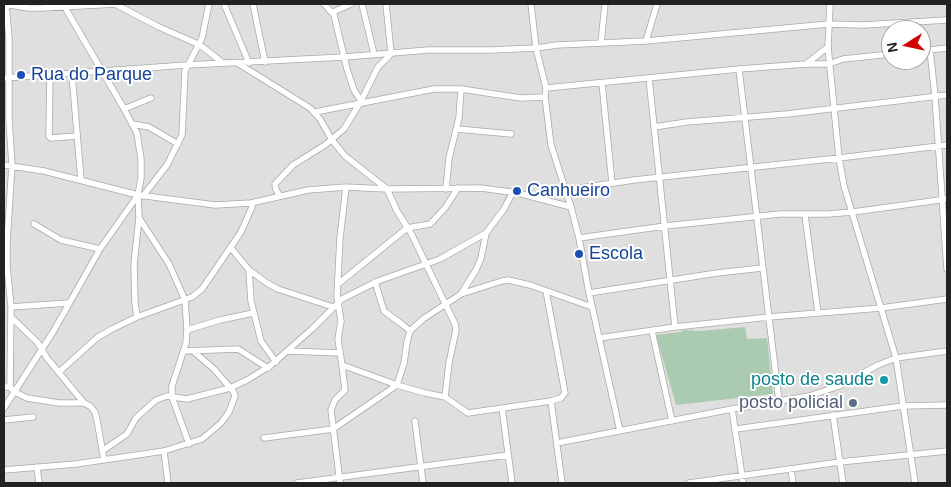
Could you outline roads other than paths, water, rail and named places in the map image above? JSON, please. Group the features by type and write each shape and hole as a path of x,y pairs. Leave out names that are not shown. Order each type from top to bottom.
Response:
{"street":[{"path":"4,408 10,388 11,290 8,266 8,226 12,165 5,5 28,8 117,4 158,27 200,45 223,63"},
{"path":"10,388 42,350 100,249 140,195 167,165 178,144 182,135 187,65 200,45 209,4"},
{"path":"224,4 249,63"},
{"path":"253,4 265,62"},
{"path":"324,4 333,12 354,90 361,102"},
{"path":"333,12 351,4"},
{"path":"362,4 374,54"},
{"path":"280,196 274,187 280,179 293,165 332,140 344,129 361,102 378,67 391,53 386,4"},
{"path":"531,4 536,48 546,88 544,97 551,145 567,190 579,238 589,293 620,431"},
{"path":"602,43 605,4"},
{"path":"646,42 658,4"},
{"path":"830,4 828,47 839,158 844,186 896,358 914,483"},
{"path":"65,5 137,133 141,159 139,218 134,264 135,303 138,317"},
{"path":"7,78 428,50 484,50 646,42 829,24 947,20"},
{"path":"806,64 828,47"},
{"path":"931,50 947,48"},
{"path":"546,88 739,69 829,64 843,59 881,55"},
{"path":"931,59 938,146 945,199 943,207 947,269"},
{"path":"238,63 315,112 332,140 345,156 387,189 451,313 456,330 449,363 445,397"},
{"path":"739,69 779,401"},
{"path":"72,74 80,180"},
{"path":"50,75 48,136 51,138 77,136"},
{"path":"649,78 675,327"},
{"path":"602,83 612,183"},
{"path":"315,112 434,89 462,89 521,98 544,97"},
{"path":"446,189 449,158 457,129 462,89"},
{"path":"654,127 687,122 833,109 947,95"},
{"path":"124,109 150,98"},
{"path":"132,124 149,128 178,144"},
{"path":"457,129 510,134"},
{"path":"567,190 660,177 839,158 947,144"},
{"path":"4,164 140,195 215,205 251,202 308,190 346,187 387,189 481,188 513,192 571,207"},
{"path":"339,481 331,410 332,404 344,390 338,339 341,321 336,305 340,238 346,187"},
{"path":"338,284 407,228 430,224 458,188"},
{"path":"102,451 127,434 136,418 156,400 167,396 187,399 230,388 276,362 336,305 375,282 426,265 455,252 486,233 504,209 513,192"},
{"path":"579,238 756,216 853,212 945,199"},
{"path":"935,200 943,207"},
{"path":"59,372 98,337 138,317 192,297 202,289 232,248 248,218 252,207 251,202"},
{"path":"805,215 818,313"},
{"path":"139,218 169,264 185,300 187,330 184,351 177,366 172,386 172,397 189,444"},
{"path":"34,224 61,240 100,249"},
{"path":"462,294 481,258 486,233"},
{"path":"232,248 249,270 278,289 336,305"},
{"path":"589,293 762,268"},
{"path":"249,270 250,301 261,341 276,362"},
{"path":"264,438 333,429 397,385 404,364 410,331 423,319 462,294 502,280 508,280 592,307"},
{"path":"375,282 384,311 410,331"},
{"path":"4,289 11,290"},
{"path":"342,365 397,385 445,397 468,413 560,398 565,392 546,291"},
{"path":"599,338 675,327 881,308 947,299"},
{"path":"11,307 68,304"},
{"path":"187,330 253,313"},
{"path":"11,317 38,343 84,403"},
{"path":"652,331 672,421"},
{"path":"184,351 238,349 268,368"},
{"path":"4,470 104,460 164,451 202,439 221,424 234,400 233,391 214,369 194,351"},
{"path":"288,351 340,353"},
{"path":"557,443 809,396 839,386 878,365 896,358 947,351"},
{"path":"10,388 27,398 84,403 90,406 95,412 104,460"},
{"path":"552,400 562,483"},
{"path":"736,430 903,406 947,405"},
{"path":"502,408 512,483"},
{"path":"732,409 742,480"},
{"path":"833,415 843,483"},
{"path":"4,420 33,417"},
{"path":"415,421 423,483"},
{"path":"164,451 168,483"},
{"path":"690,483 742,480 791,469 840,462 947,451"},
{"path":"297,483 339,481 508,455"},
{"path":"37,467 39,483"},
{"path":"791,469 793,483"}],"place":[{"name":"Rua do Parque","path":"21,75"},
{"name":"Canhueiro","path":"517,191"},
{"name":"Escola","path":"579,254"},
{"name":"posto de saude","path":"884,380"},
{"name":"posto policial","path":"853,403"}]}
